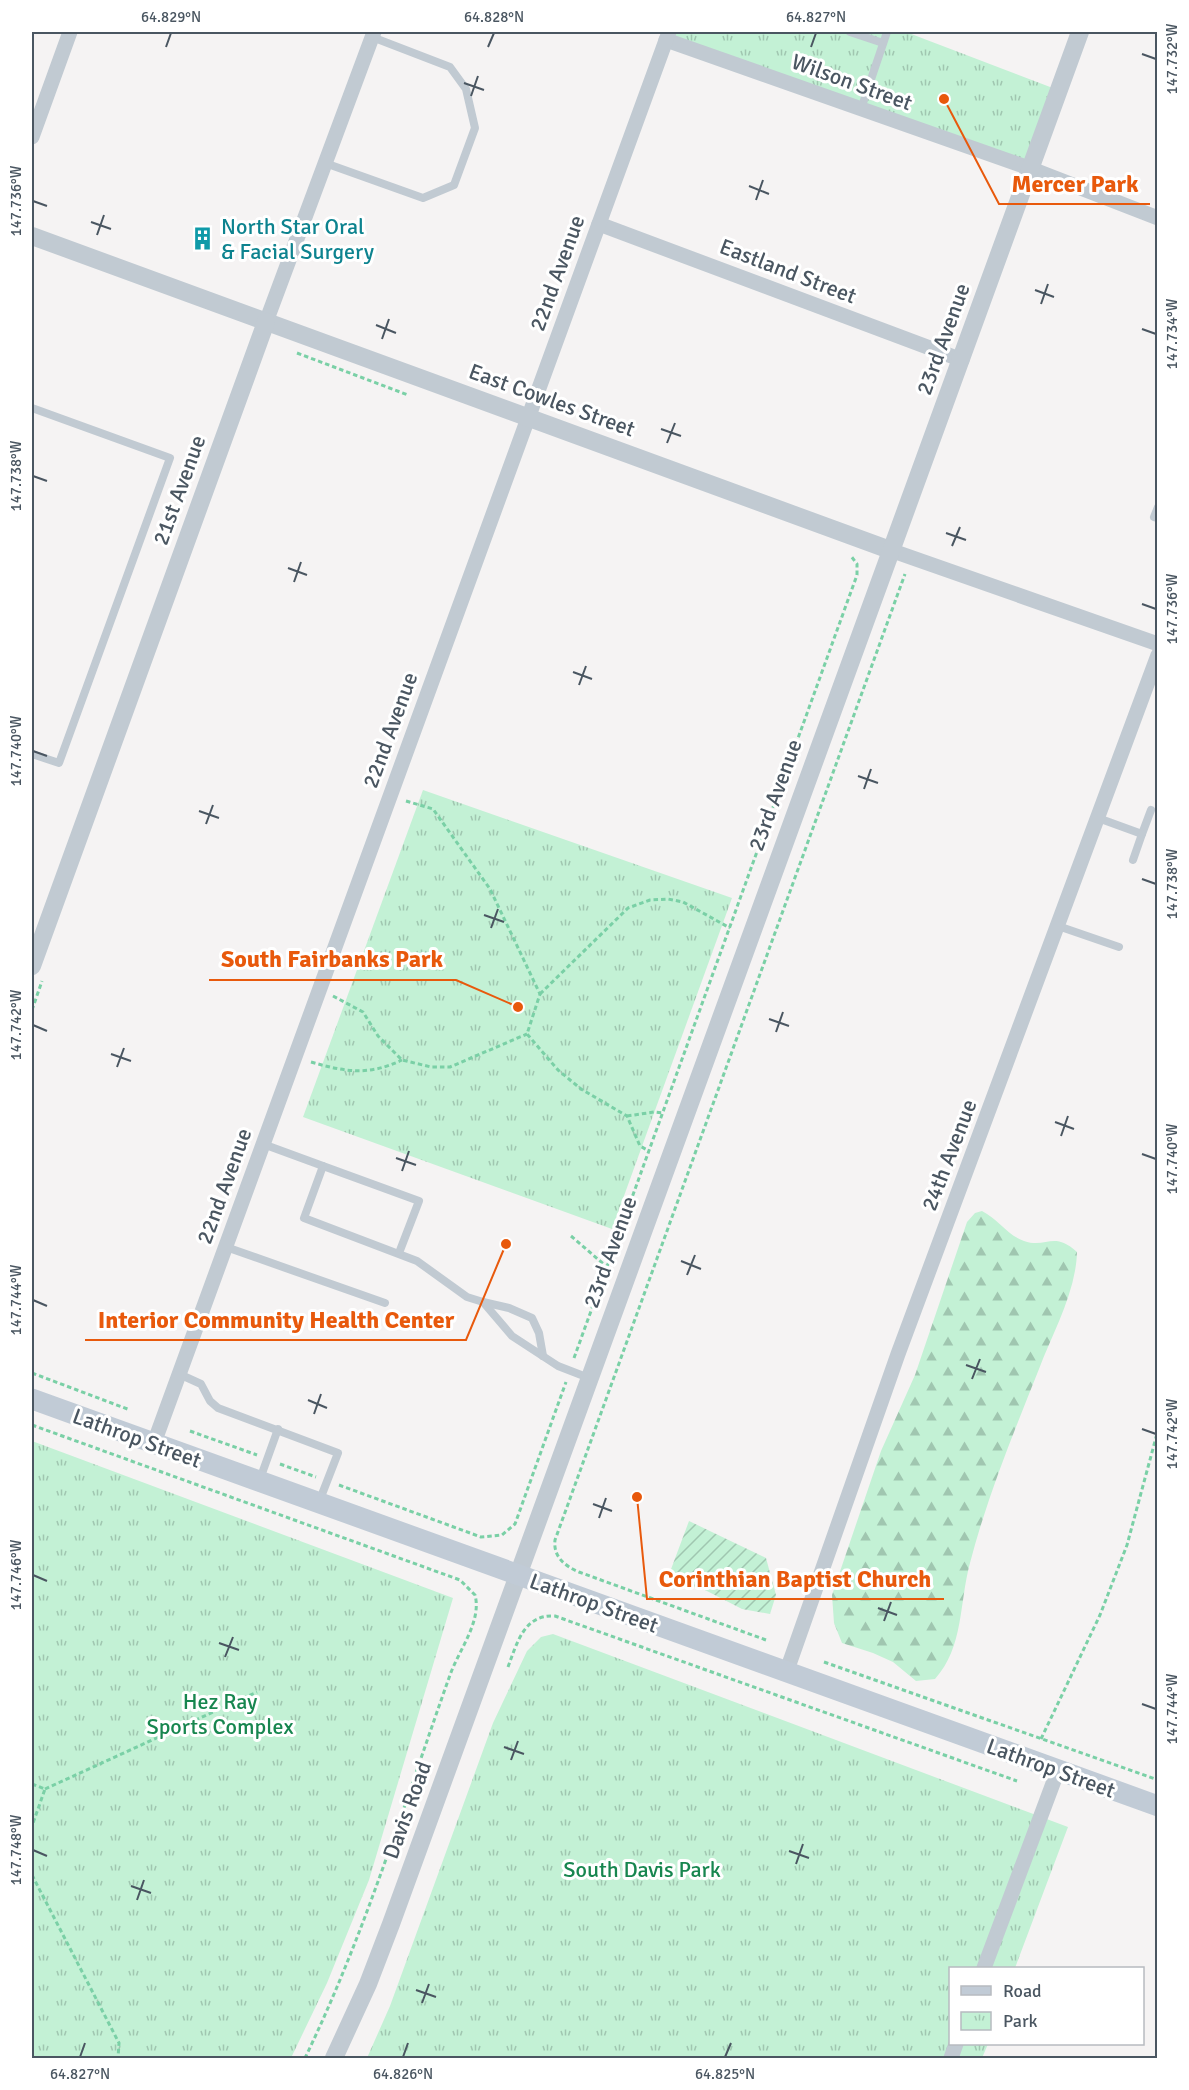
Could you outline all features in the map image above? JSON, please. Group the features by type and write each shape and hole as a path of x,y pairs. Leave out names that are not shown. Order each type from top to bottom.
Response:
{"main road":[{"name":"Lathrop Street","path":"32,1400 1158,1806"}],"street":[{"path":"32,137 70,32"},
{"name":"23rd Avenue","path":"517,1575 1080,32"},
{"name":"21st Avenue","path":"38,971 266,322 373,34"},
{"name":"Wilson Street","path":"668,36 861,109 1029,168 1158,218"},
{"name":"22nd Avenue","path":"154,1443 668,36"},
{"name":"Eastland Street","path":"599,224 962,360"},
{"name":"East Cowles Street","path":"32,236 890,550 1158,644"},
{"name":"24th Avenue","path":"786,1673 898,1354 1158,655"},
{"name":"Davis Road","path":"334,2058 368,1984 391,1924 517,1575"},
{"path":"984,1967 1058,1770"}],"lane":[{"path":"850,32 883,43"},
{"path":"861,109 887,32"},
{"path":"325,163 423,198 454,185 475,128 466,89 450,67 373,34"},
{"path":"32,408 170,458 59,763 32,754"},
{"path":"1158,507 1154,517 1158,518"},
{"path":"1133,860 1151,810"},
{"path":"1098,818 1142,834"},
{"path":"1058,926 1119,947"},
{"path":"263,1144 419,1201 399,1253"},
{"path":"322,1166 304,1218 417,1261 467,1297 509,1308 532,1318 539,1333 543,1356"},
{"path":"226,1247 385,1303"},
{"path":"483,1302 512,1336 570,1371 590,1379"},
{"path":"179,1374 201,1384 210,1401 218,1408 338,1453 318,1503"},
{"path":"259,1482 278,1429"}],"path":[{"path":"294,352 410,396"},
{"path":"190,1431 489,1539 509,1533 570,1371 857,575 857,564 846,553"},
{"path":"766,1640 579,1572 561,1562 553,1547 905,574"},
{"path":"390,796 434,809 490,889 540,994"},
{"path":"295,1058 347,1072 384,1068 402,1060 450,1067 527,1035 540,994 628,908 650,900 668,899 683,902 730,928"},
{"path":"32,1010 38,971"},
{"path":"320,990 363,1012 378,1036 402,1060"},
{"path":"527,1035 558,1070 582,1089 627,1116 640,1146 649,1150"},
{"path":"627,1116 663,1113"},
{"path":"571,1236 607,1267"},
{"path":"32,1374 130,1410"},
{"path":"32,1425 460,1580 471,1587 478,1603 476,1618 450,1674 364,1925 305,2058"},
{"path":"1040,1739 1100,1615 1127,1545 1158,1430"},
{"path":"508,1667 525,1626 542,1616 555,1616 1017,1780"},
{"path":"824,1662 1158,1780"},
{"path":"32,1784 45,1789 257,1692"},
{"path":"32,1826 45,1789"},
{"path":"32,1875 118,2043 118,2058"}],"green space":[{"path":"669,32 906,32 1058,90 1029,168 666,40"},
{"path":"423,790 732,898 612,1229 303,1117"},
{"path":"982,1211 1024,1241 1039,1243 1056,1241 1069,1246 1077,1252 1076,1267 1063,1312 984,1514 970,1563 956,1639 951,1653 935,1679 916,1681 893,1662 842,1643 834,1623 832,1595 881,1451 915,1375 967,1222 975,1213"},
{"name":"Hez Ray Sports Complex","path":"32,1441 453,1598 369,1880 327,1983 291,2058 32,2058"},
{"path":"689,1521 766,1558 776,1595 770,1614 742,1609 705,1590 667,1580"},
{"name":"South Davis Park","path":"553,1634 1068,1827 1015,1967 949,1967 949,2045 988,2045 982,2058 367,2058 390,2006 493,1723 527,1651 541,1637"}],"place":[{"name":"Mercer Park","path":"944,99"},
{"name":"North Star Oral & Facial Surgery","path":"203,239"},
{"name":"South Fairbanks Park","path":"518,1007"},
{"name":"Interior Community Health Center","path":"506,1244"},
{"name":"Corinthian Baptist Church","path":"637,1497"}]}
